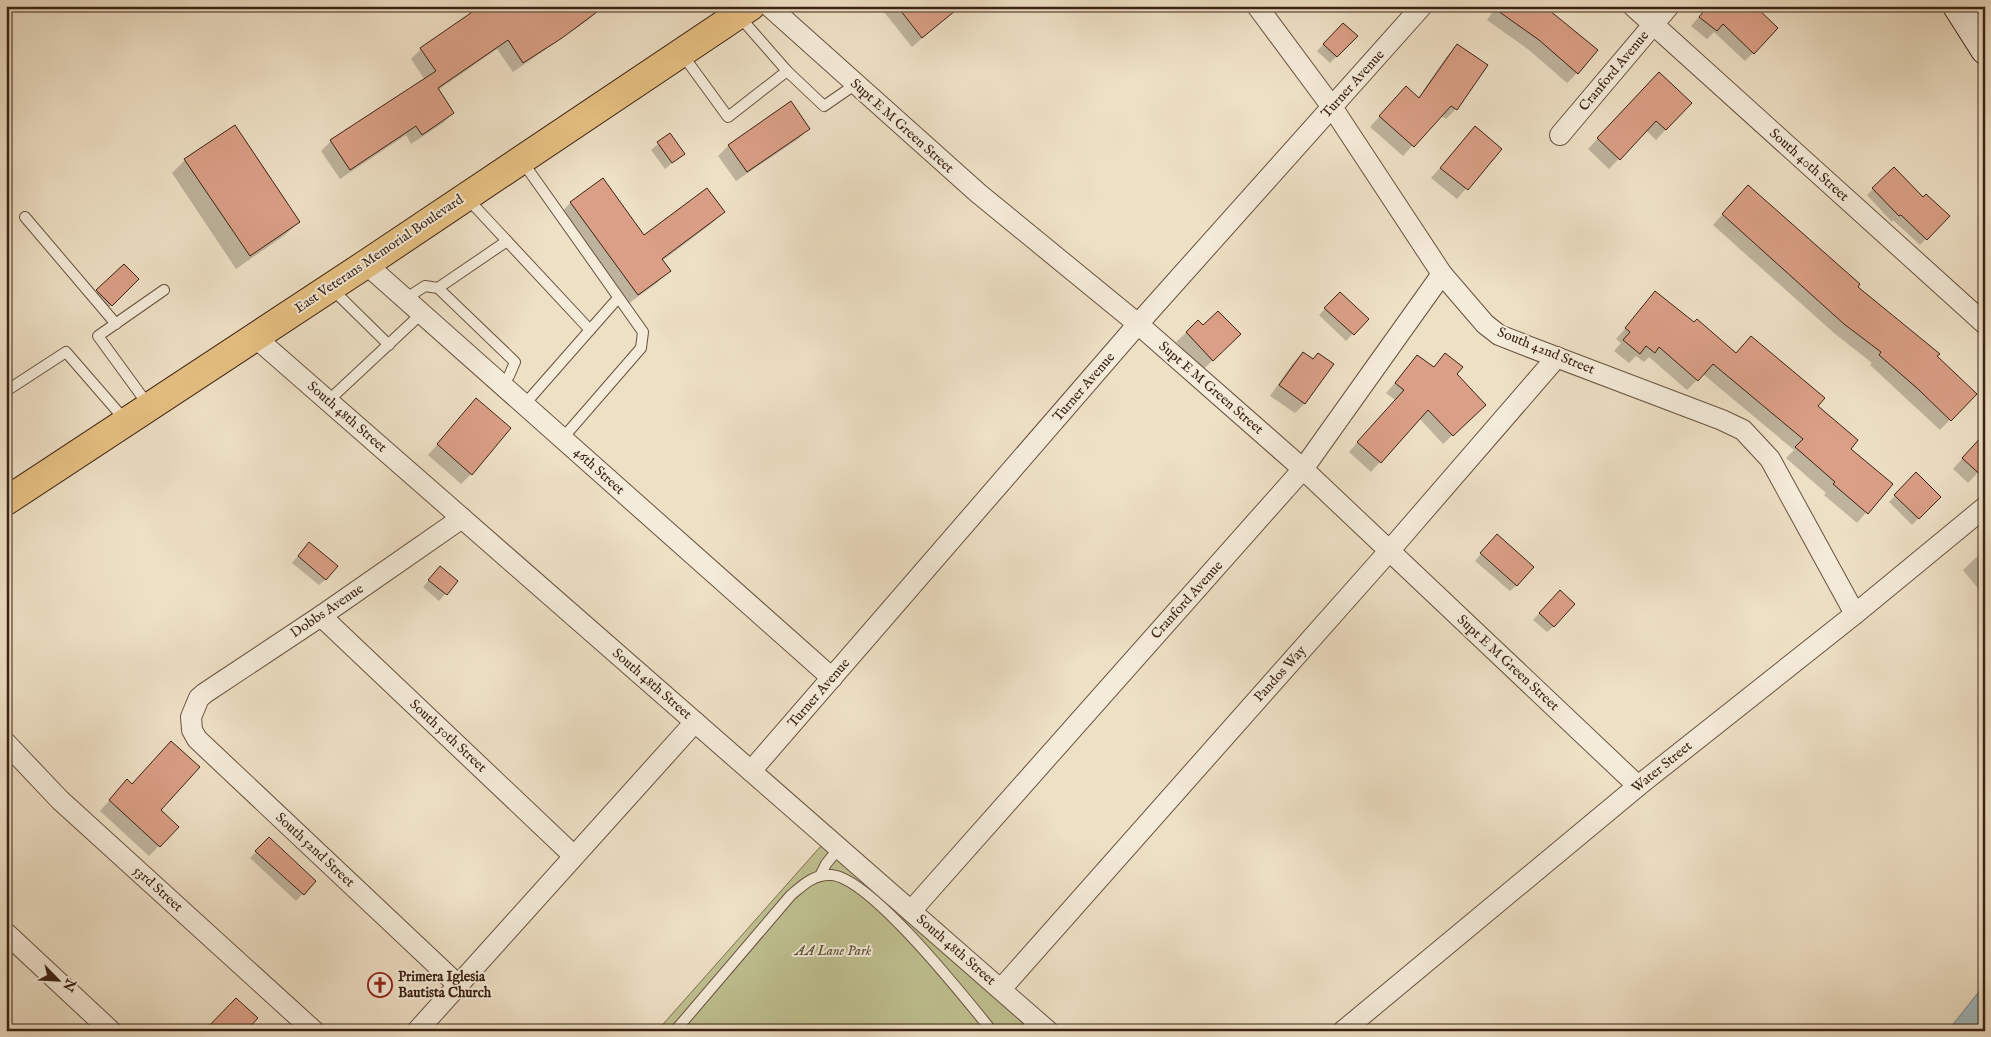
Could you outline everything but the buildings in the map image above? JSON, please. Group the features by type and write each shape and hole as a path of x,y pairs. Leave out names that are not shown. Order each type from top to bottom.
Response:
{"main road":[{"path":"1957,6 1985,50"},
{"name":"East Veterans Memorial Boulevard","path":"8,496 126,422 745,11"}],"street":[{"name":"Supt E M Green Street","path":"769,6 978,193 1138,324 1303,469 1638,786"},
{"name":"South 42nd Street","path":"1258,6 1332,107 1442,274 1485,324 1499,335 1722,420 1743,430 1770,459 1855,614"},
{"name":"Turner Avenue","path":"751,770 1138,324 1422,6"},
{"name":"South 40th Street","path":"1633,6 1985,324"},
{"name":"Cranford Avenue","path":"1560,135 1669,6"},
{"name":"46th Street","path":"366,264 832,678"},
{"name":"Cranford Avenue","path":"911,911 1303,469 1442,274"},
{"name":"South 48th Street","path":"255,337 1000,989 1036,1027"},
{"name":"Pandos Way","path":"1000,989 1390,550 1557,357"},
{"name":"Water Street","path":"1343,1031 1638,786 1855,614 1985,507"},
{"name":"Dobbs Avenue","path":"196,706 199,698 218,682 321,616 462,518"},
{"name":"South 50th Street","path":"321,616 574,856"},
{"name":"South 52nd Street","path":"196,706 191,717 192,730 197,739 458,985"},
{"path":"417,1031 695,722"},
{"name":"53rd Street","path":"6,743 60,800 314,1031"},
{"path":"6,933 111,1031"}],"lane":[{"path":"745,11 787,71 824,106 856,84"},
{"path":"681,53 728,117 787,71"},
{"path":"521,160 643,332 641,348 562,439"},
{"path":"466,197 590,330"},
{"path":"24,216 116,324"},
{"path":"438,288 507,241"},
{"path":"405,299 425,286 438,288 515,362 510,376 501,385"},
{"path":"330,287 389,345"},
{"path":"149,406 98,336 164,290"},
{"path":"524,405 618,298"},
{"path":"328,401 421,314"},
{"path":"6,391 66,352 126,422"},
{"path":"820,876 826,864 839,848"},
{"path":"675,1031 791,896 810,879 833,875 860,889 904,929 992,1031"}],"green space":[{"name":"AA Lane Park","path":"828,838 1031,1031 657,1031"}],"water":[{"path":"1985,984 1985,1031 1947,1031 1951,1027"}],"place":[{"name":"Primera Iglesia Bautista Church","path":"380,985"}]}
